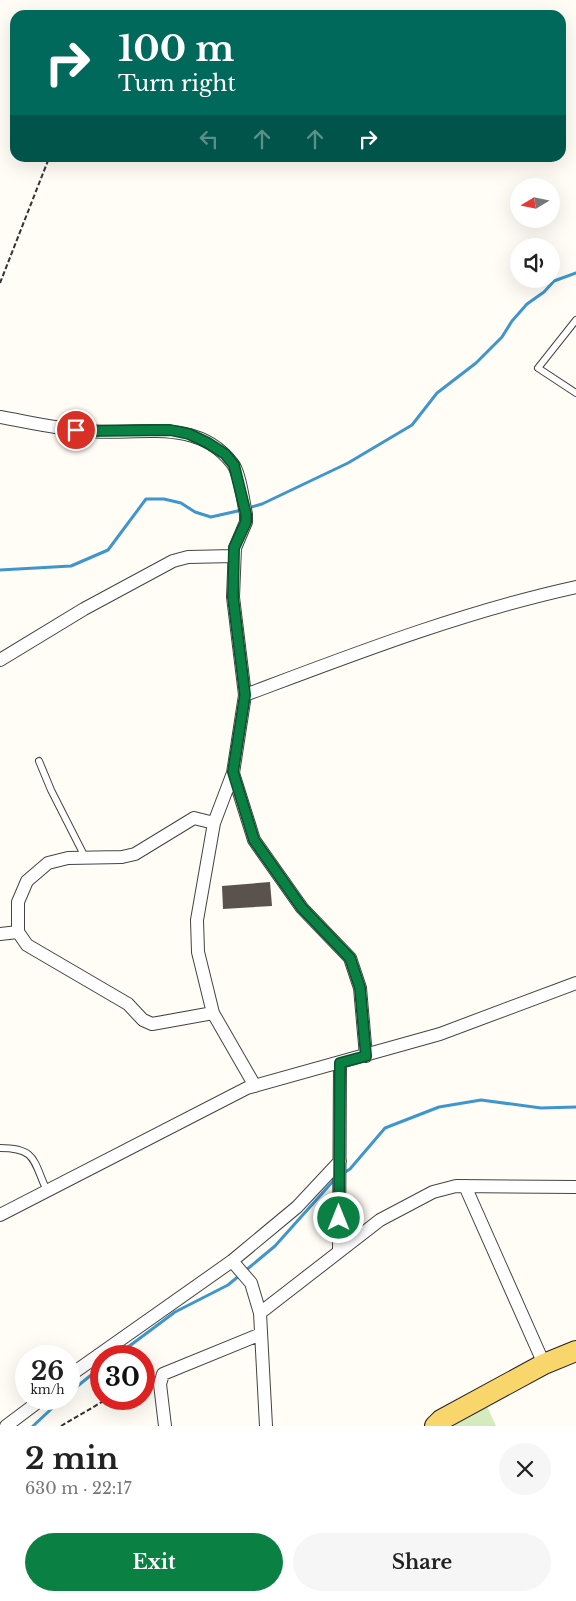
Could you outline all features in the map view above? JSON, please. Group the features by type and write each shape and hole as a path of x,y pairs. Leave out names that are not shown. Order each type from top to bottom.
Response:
{"main road":[{"path":"435,1424 544,1364 576,1351"}],"street":[{"path":"0,417 87,431 170,430 189,434 216,448 234,465 245,508 246,522 234,548 233,597 245,695 233,772 214,823 197,920 198,952 213,1013 255,1086"},
{"path":"0,660 84,609 174,561 188,557 234,556"},
{"path":"245,695 428,627 513,602 576,587"},
{"path":"233,772 254,840 302,908 350,958 360,988 366,1056"},
{"path":"213,1013 152,1024 143,1020 128,1004 27,945 18,932 18,902 27,881 48,863 68,858 122,857 136,854 194,818 214,823"},
{"path":"0,934 18,932"},
{"path":"1,1213 255,1086 440,1034 576,983"},
{"path":"339,1251 340,1063"},
{"path":"80,1369 235,1263 340,1165"},
{"path":"260,1313 380,1220 433,1192 465,1186 576,1187"},
{"path":"465,1186 544,1364"},
{"path":"235,1263 251,1283 260,1313 266,1426"},
{"path":"164,1426 160,1384 163,1374 261,1334"},
{"path":"6,1426 27,1410"}],"lane":[{"path":"576,320 538,368 576,392"},
{"path":"39,761 50,790 85,857"},
{"path":"0,1148 20,1148 28,1153 47,1191"}],"path":[{"path":"0,283 47,162"},
{"path":"61,1426 90,1409"}],"green space":[{"path":"486,1404 496,1426 447,1426"}],"building":[{"path":"270,882 272,906 223,909 222,886"}],"waterway":[{"path":"248,508 262,504 348,463 412,425 437,393 476,363 502,337 512,321 527,304 544,292 554,281 576,273"},
{"path":"0,570 71,566 108,550 146,499 164,499 181,503 195,512 211,517 242,510"},
{"path":"342,1174 350,1169 385,1128 439,1107 481,1100 541,1108 576,1107"},
{"path":"245,1271 275,1246 335,1179"},
{"path":"131,1345 175,1312 228,1285 240,1275"},
{"path":"80,1384 90,1376"},
{"path":"33,1426 50,1410"}],"route":[{"path":"76,430 170,430 189,434 225,454 234,465 246,514 246,522 234,548 233,597 245,695 233,772 254,840 302,908 350,958 360,988 366,1056 340,1063 339,1218"}]}
